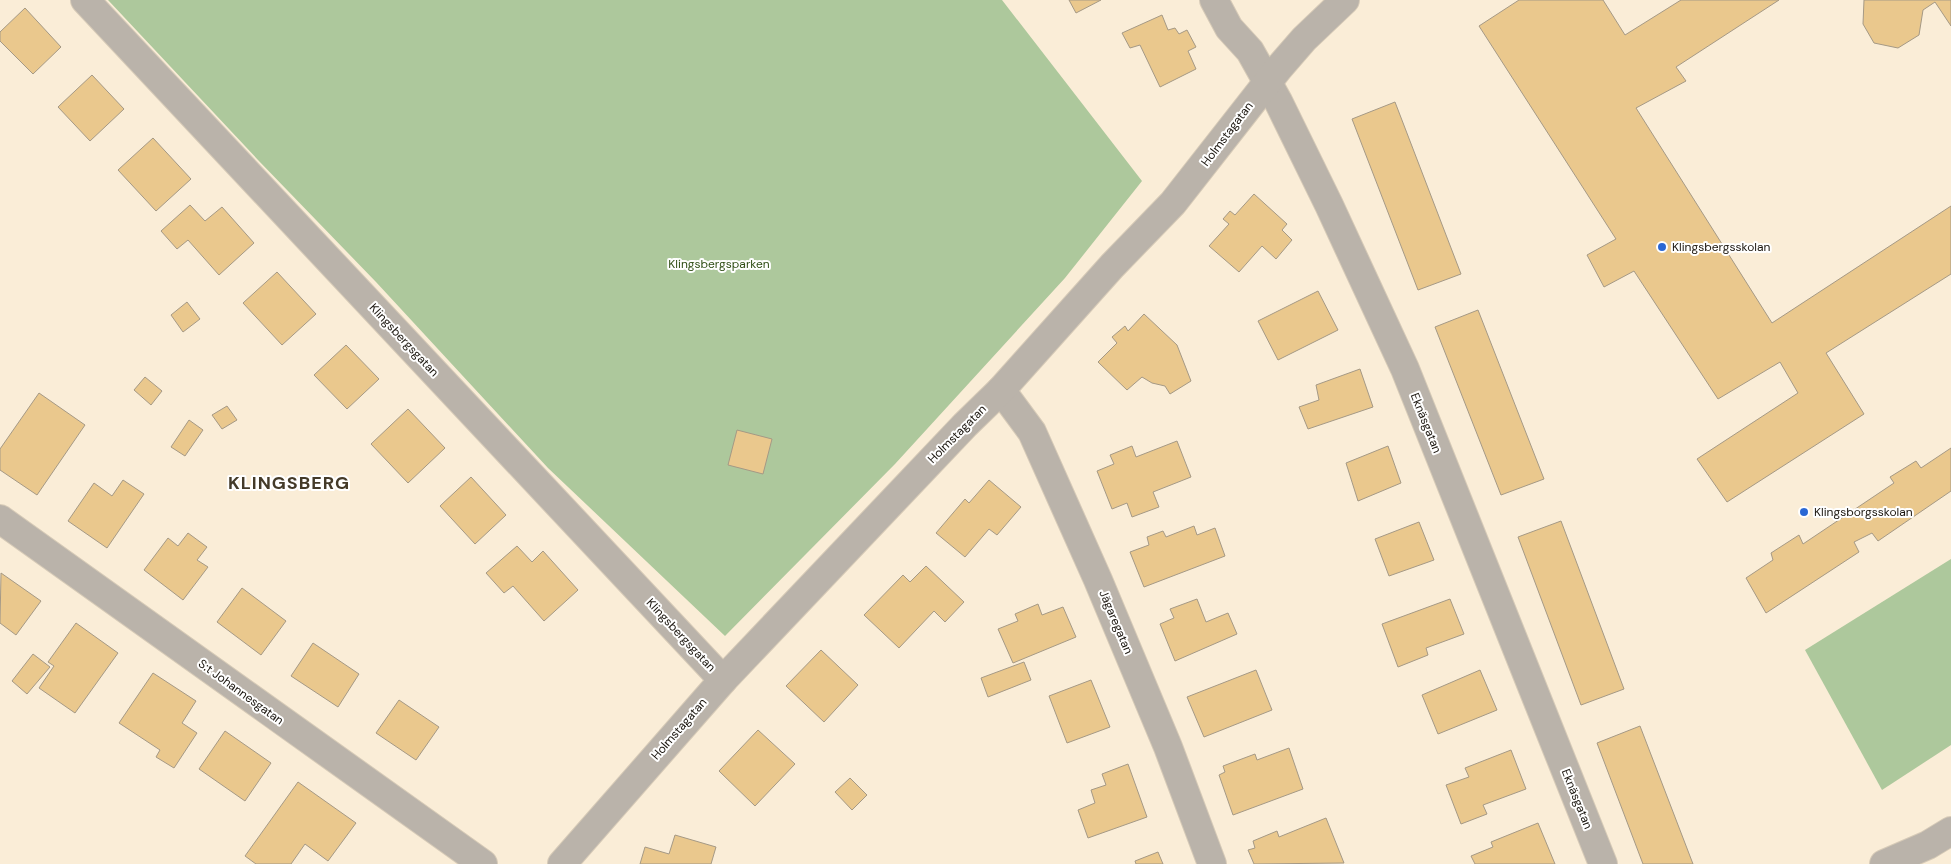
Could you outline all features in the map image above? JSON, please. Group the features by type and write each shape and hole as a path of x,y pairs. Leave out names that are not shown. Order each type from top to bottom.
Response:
{"street":[{"name":"Klingsbergsgatan","path":"85,0 723,680"},
{"name":"Eknäsgatan","path":"1214,0 1229,28 1250,51 1268,81 1329,205 1404,369 1603,864"},
{"name":"Holmstagatan","path":"562,864 723,680 964,425 1001,390 1112,266 1173,204 1268,81 1304,39 1345,0"},
{"name":"Jägaregatan","path":"1001,390 1032,432 1094,571 1168,746 1212,864"},
{"name":"S:t Johannesgatan","path":"0,519 483,864"},
{"path":"1884,864 1928,846 1951,831"}],"green space":[{"name":"Klingsbergsparken","path":"108,0 1002,0 1142,181 1065,278 895,464 725,636 548,468 376,282"},
{"path":"1951,559 1951,745 1882,790 1805,650"}],"building":[{"path":"1069,0 1101,0 1076,13"},
{"name":"Klingsbergsskolan","path":"1519,0 1603,0 1625,35 1681,0 1779,0 1676,67 1686,81 1636,108 1772,323 1951,206 1951,274 1826,353 1864,414 1727,502 1697,459 1798,393 1780,362 1718,399 1634,271 1604,287 1587,255 1616,239 1479,26"},
{"path":"1864,0 1951,0 1951,26 1935,2 1923,10 1919,35 1898,48 1874,43 1863,24"},
{"path":"25,8 61,47 33,74 0,41 0,32"},
{"path":"1162,15 1168,30 1175,28 1179,34 1187,30 1196,47 1188,51 1196,69 1160,87 1140,45 1130,48 1122,33"},
{"path":"92,75 124,109 90,141 58,107"},
{"path":"1395,102 1461,274 1418,290 1352,119"},
{"path":"153,138 191,179 156,211 118,170"},
{"path":"1254,194 1287,224 1282,230 1292,240 1276,259 1262,246 1239,272 1209,246 1229,224 1223,219 1230,211 1235,215"},
{"path":"190,205 205,221 222,207 254,243 219,275 188,240 177,249 161,231"},
{"path":"277,272 316,314 282,345 243,303"},
{"path":"1318,291 1338,330 1278,360 1258,321"},
{"path":"187,302 200,319 183,332 171,315"},
{"path":"1478,310 1544,479 1501,495 1435,327"},
{"path":"1144,314 1177,345 1191,381 1170,394 1165,386 1152,383 1142,377 1127,390 1098,362 1117,343 1112,337 1125,326 1128,331"},
{"path":"346,345 379,379 347,409 314,375"},
{"path":"1360,369 1373,407 1308,429 1299,407 1319,400 1316,385"},
{"path":"145,377 162,391 151,405 134,390"},
{"path":"39,393 85,425 37,495 0,470 0,449"},
{"path":"227,406 237,420 222,429 212,415"},
{"path":"408,409 445,448 408,483 371,444"},
{"path":"189,420 203,430 185,456 171,447"},
{"path":"737,430 772,439 763,474 728,465"},
{"path":"1177,441 1191,477 1153,492 1159,507 1132,517 1127,503 1112,509 1097,471 1114,464 1110,455 1132,446 1136,457"},
{"path":"1388,446 1401,483 1358,501 1346,463"},
{"path":"1951,448 1951,491 1878,541 1872,533 1854,542 1859,552 1766,613 1746,578 1773,560 1771,553 1799,535 1803,544 1894,483 1890,477 1916,461 1921,468"},
{"path":"471,477 506,515 475,544 440,506"},
{"path":"123,480 144,494 107,548 68,521 94,483 112,496"},
{"path":"989,480 1021,507 997,535 989,529 965,557 936,533 965,499 969,503"},
{"path":"1561,521 1624,689 1581,705 1518,537"},
{"path":"1419,522 1434,560 1389,576 1375,539"},
{"path":"1194,526 1197,535 1215,528 1225,556 1144,587 1130,552 1149,545 1147,537 1163,531 1166,537"},
{"path":"188,533 207,547 197,560 208,567 183,600 144,570 168,538 178,546"},
{"path":"517,546 532,562 543,551 578,590 544,621 513,586 504,593 486,573"},
{"path":"926,566 964,602 945,622 934,611 899,648 864,615 903,575 910,582"},
{"path":"1,573 41,601 16,635 0,623"},
{"path":"242,588 286,621 261,655 217,622"},
{"path":"1197,599 1206,622 1228,613 1237,634 1175,661 1160,624 1174,618 1170,609"},
{"path":"1450,599 1464,634 1426,648 1428,655 1398,667 1382,624"},
{"path":"1038,604 1042,615 1063,607 1076,637 1013,663 998,629 1018,621 1015,614"},
{"path":"76,623 118,653 75,713 39,688 54,666 48,662"},
{"path":"313,643 359,674 338,707 291,676"},
{"path":"821,650 858,685 824,722 786,686"},
{"path":"33,654 50,667 27,694 12,681"},
{"path":"1024,662 1031,680 988,697 981,678"},
{"path":"1256,670 1272,710 1204,737 1187,697"},
{"path":"1480,670 1497,710 1438,734 1422,695"},
{"path":"153,673 196,701 182,723 197,733 174,768 156,757 160,750 119,723"},
{"path":"1091,680 1110,727 1067,743 1049,696"},
{"path":"399,700 439,727 416,760 376,733"},
{"path":"1640,726 1693,864 1643,864 1597,743"},
{"path":"758,730 795,764 755,806 719,771"},
{"path":"225,731 271,763 245,801 199,769"},
{"path":"1289,748 1303,789 1233,815 1219,775 1225,772 1223,766 1255,754 1257,760"},
{"path":"1511,750 1526,789 1483,805 1487,814 1461,824 1446,785 1469,777 1465,768"},
{"path":"1128,764 1147,817 1088,838 1078,810 1095,803 1091,790 1106,785 1102,774"},
{"path":"850,778 867,795 852,810 835,792"},
{"path":"298,782 356,823 328,861 305,844 291,864 256,864 245,856"},
{"path":"1326,818 1344,863 1254,864 1248,850 1255,848 1253,841 1277,831 1279,837"},
{"path":"1538,823 1555,864 1475,864 1471,856 1493,847 1491,842"},
{"path":"675,835 716,847 711,864 640,864 645,847 669,854"},
{"path":"1158,852 1163,864 1136,864 1135,861"}],"place":[{"name":"Klingsbergsskolan","path":"1662,247"},
{"name":"Klingsborgsskolan","path":"1804,512"}],"district":[{"name":"KLINGSBERG","path":"289,483"}]}
